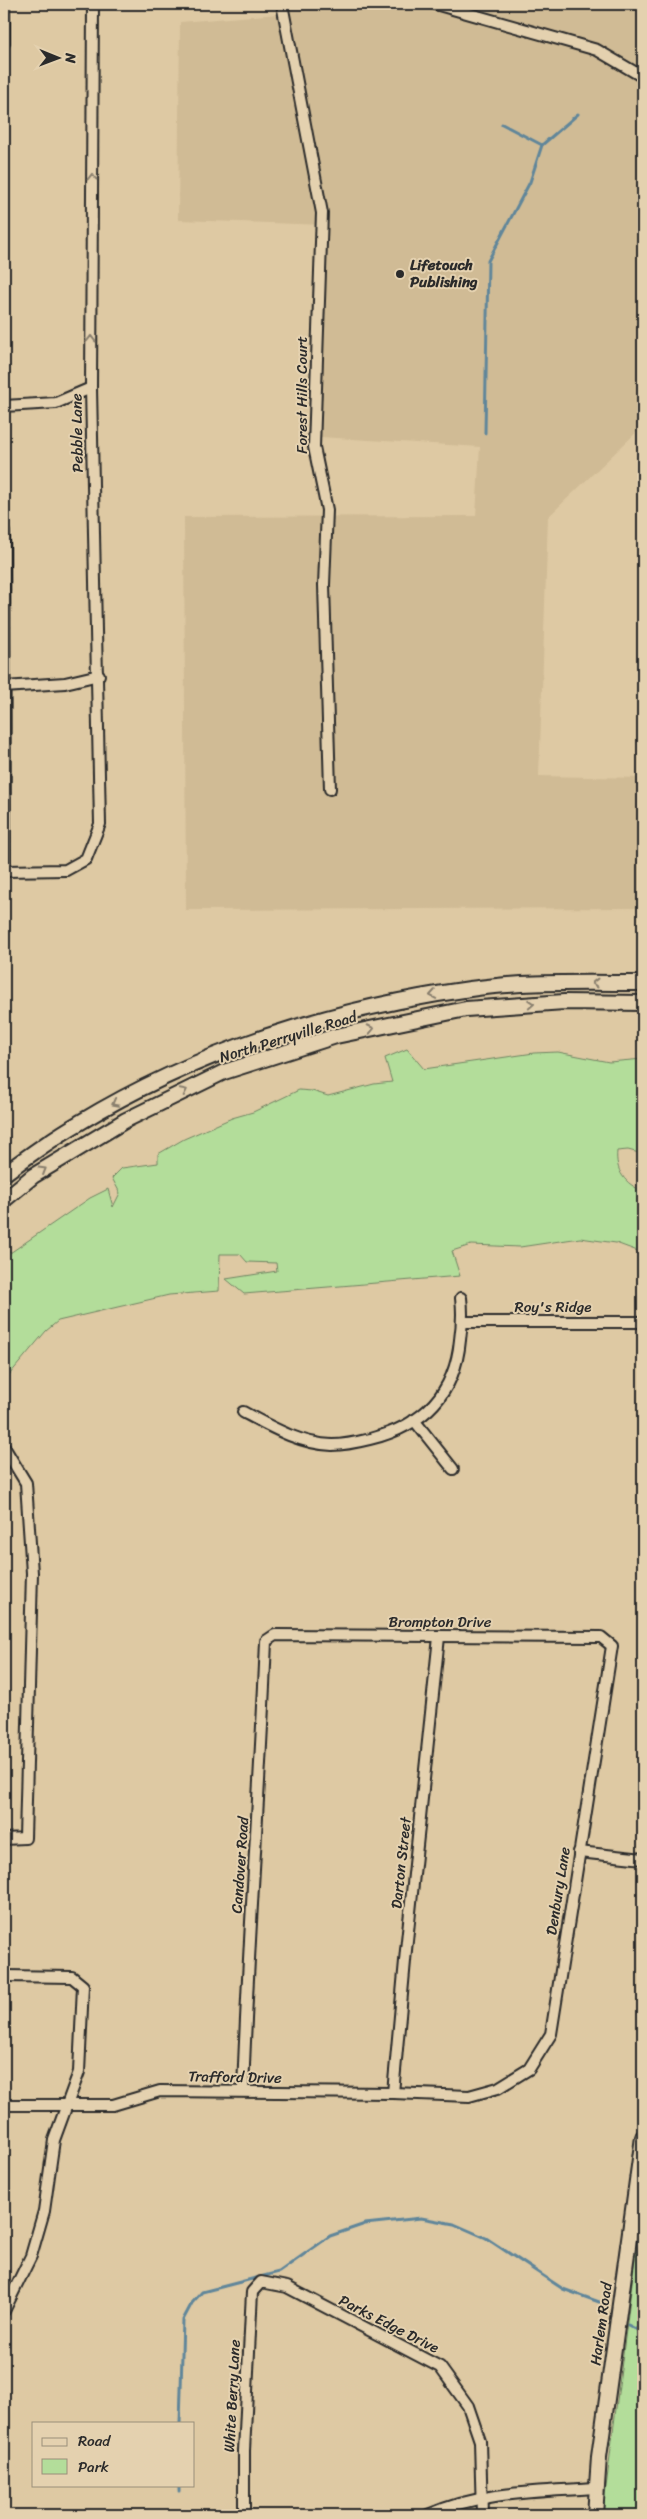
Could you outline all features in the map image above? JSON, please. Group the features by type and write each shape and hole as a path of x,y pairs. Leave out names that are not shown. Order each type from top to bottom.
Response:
{"main road":[{"name":"North Perryville Road","path":"4,1174 79,1122 144,1088 236,1047 296,1026 354,1010 471,989 557,983 643,983"},
{"name":"North Perryville Road","path":"4,1200 33,1176 126,1120 224,1072 336,1036 466,1009 564,1002 643,1003"},
{"name":"Harlem Road","path":"595,2515 596,2488 643,2137"}],"street":[{"path":"4,4 4,43"},
{"name":"Pebble Lane","path":"4,870 66,870 86,859 100,824 99,675 91,388 93,4"},
{"name":"Forest Hills Court","path":"282,4 322,214 314,447 327,510 324,586 330,789"},
{"path":"435,4 597,50 643,77"},
{"path":"4,406 56,404 91,388"},
{"path":"4,532 4,870"},
{"path":"4,687 64,683 99,675"},
{"path":"243,1412 286,1434 306,1441 333,1445 394,1433 434,1406 449,1384 458,1358 462,1322 461,1298"},
{"name":"Roy's Ridge","path":"462,1322 643,1322"},
{"path":"414,1420 454,1469"},
{"path":"4,1447 26,1483 32,1573 24,1838 4,1839"},
{"name":"Brompton Drive","path":"266,1641 274,1635 601,1637 612,1646"},
{"name":"Darton Street","path":"393,2093 406,1950 440,1637"},
{"name":"Candover Road","path":"243,2092 247,1978 258,1835 266,1641"},
{"name":"Denbury Lane","path":"469,2096 498,2088 529,2069 551,2034 612,1646"},
{"path":"579,1852 643,1859"},
{"path":"4,1976 72,1976 83,1986 79,2072 65,2105 54,2140 44,2211 31,2256 4,2312"},
{"name":"Trafford Drive","path":"4,2105 113,2105 160,2091 393,2093 469,2096"},
{"name":"Parks Edge Drive","path":"261,2282 287,2287 440,2367 468,2406 480,2441 480,2498 482,2515"},
{"name":"White Berry Lane","path":"244,2515 244,2451 252,2292 261,2282"},
{"path":"428,2515 480,2498 503,2494 596,2488"}],"shaded area":[{"path":"290,4 643,4 643,426 548,517 539,776 643,778 643,908 186,910 184,517 476,516 480,447 320,437 326,225 178,220 180,22 291,13"}],"green space":[{"path":"407,1049 424,1069 534,1053 558,1052 609,1062 643,1059 643,1154 628,1150 617,1151 617,1158 622,1176 631,1185 643,1191 643,1253 616,1243 580,1238 520,1247 471,1245 452,1251 460,1276 244,1294 226,1279 277,1271 276,1263 247,1262 240,1254 220,1254 219,1291 169,1295 58,1321 46,1331 4,1381 5,1243 10,1253 90,1198 108,1189 113,1207 120,1193 112,1178 122,1168 158,1163 158,1154 184,1139 232,1118 253,1112 299,1090 312,1091 328,1096 374,1084 392,1082 385,1058"},
{"path":"643,2196 643,2515 603,2515 603,2511"}],"waterway":[{"path":"485,433 488,261 530,182 542,145 578,114"},
{"path":"502,124 542,145"},
{"path":"180,2422 183,2320 192,2303 202,2292 279,2272 330,2236 365,2224 421,2218 454,2224 486,2238 563,2289 602,2303"},
{"path":"628,2325 643,2333"},
{"path":"179,2486 179,2491"}],"place":[{"name":"Lifetouch Publishing","path":"400,274"}]}
